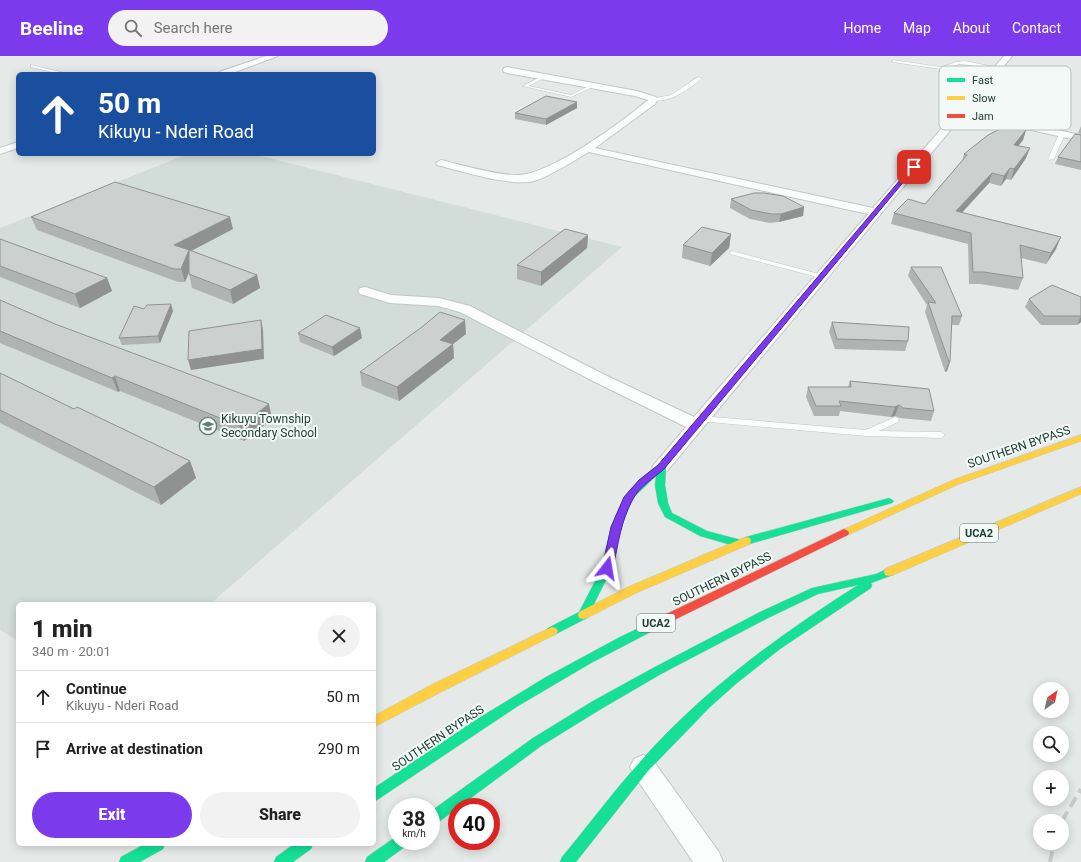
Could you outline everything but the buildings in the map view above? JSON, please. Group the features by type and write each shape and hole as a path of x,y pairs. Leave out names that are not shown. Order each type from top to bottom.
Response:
{"main road":[{"name":"SOUTHERN BYPASS","path":"376,795 452,741 526,694 643,630 855,528 956,482 1081,438"},
{"path":"661,467 661,491 663,503 668,515 690,528 704,534 738,543"},
{"path":"583,616 607,568 616,527 629,497 643,482 661,467"},
{"path":"376,721 435,689 639,587 738,543 956,482"},
{"name":"UCA2","path":"440,812 537,742 597,705 657,671 764,615 816,592 878,577 1081,490"},
{"path":"567,862 643,767 686,721 719,691 785,639 878,577"},
{"path":"126,862 154,846"},
{"path":"281,862 303,846"},
{"path":"372,862 389,850"}],"street":[{"path":"228,72 273,56"},
{"path":"441,163 507,178 524,179 540,175 587,149 652,102 653,99 636,94 507,70"},
{"path":"661,467 945,130"},
{"path":"1043,130 1081,138"},
{"path":"0,142 16,146"},
{"path":"0,152 16,146"},
{"path":"587,149 876,212"},
{"path":"365,291 390,299 439,302 465,309 599,378 699,422"},
{"path":"643,767 709,862"}],"lane":[{"path":"951,66 955,63 1003,59"},
{"path":"893,61 939,68"},
{"path":"32,66 57,72"},
{"path":"542,77 525,86 572,96 593,86"},
{"path":"653,99 663,99 676,95 700,78"},
{"path":"1051,159 1062,134"},
{"path":"732,253 821,276"},
{"path":"866,433 894,420"},
{"path":"699,422 866,433 941,435"}],"shaded area":[{"name":"Kikuyu Township Secondary School","path":"183,156 261,156 622,247 212,602 16,602 16,640 0,630 0,228"}],"railway":[{"path":"1066,814 1081,789"},
{"path":"1050,862 1053,850"}],"traffic: fast":[{"path":"552,631 583,615 607,568 616,527 629,497 643,482 661,467"},
{"path":"661,467 660,485 663,503 668,515 704,534 738,543"},
{"path":"746,541 889,501"},
{"path":"440,812 537,742 597,705 657,671 764,615 816,591 878,577 889,572"},
{"path":"643,767 667,741 719,691 747,668 791,635 867,585"},
{"path":"376,795 443,748 514,702 587,660 662,621"},
{"path":"567,862 643,767"},
{"path":"126,862 154,846"},
{"path":"281,862 303,846"},
{"path":"372,862 389,850"}],"traffic: slow":[{"path":"844,533 956,482 1081,438"},
{"path":"889,572 1081,490"},
{"path":"583,615 632,590 746,541"},
{"path":"376,721 435,689 552,631"}],"traffic: jam":[{"path":"662,621 844,533"}],"place":[{"name":"Kikuyu Township Secondary School","path":"208,426"}],"route":[{"path":"607,568 616,527 621,512 629,497 643,482 661,467 914,167"}]}
